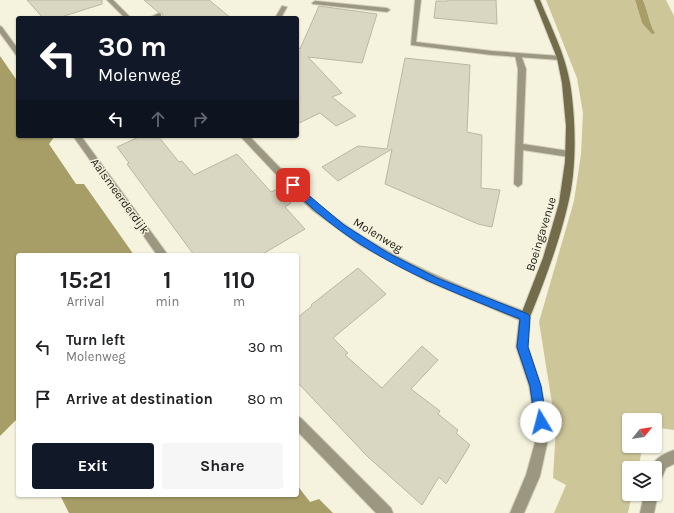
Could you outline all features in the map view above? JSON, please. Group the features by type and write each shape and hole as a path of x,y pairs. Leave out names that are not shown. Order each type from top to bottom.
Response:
{"street":[{"path":"110,0 126,16"},
{"path":"418,0 413,44 560,58"},
{"name":"Boeingavenue","path":"525,317 548,258 564,203 569,154 570,126 566,83 560,58 537,0"},
{"path":"315,3 386,10"},
{"path":"279,16 284,7"},
{"path":"0,28 16,51"},
{"path":"518,55 522,69 518,184"},
{"name":"Aalsmeerderdijk","path":"78,138 162,253"},
{"name":"Molenweg","path":"246,138 313,205 341,228 385,256 434,280 525,317"},
{"path":"519,146 569,154"},
{"path":"516,513 533,476 543,434 536,386 522,347 525,317"},
{"path":"299,424 386,513"},
{"path":"662,463 665,460 674,457"},
{"path":"647,513 650,501"}],"shaded area":[{"path":"546,0 635,0 642,23 655,33 643,0 666,0 674,16 674,430 662,428 662,413 622,413 622,453 641,453 640,461 622,461 622,501 631,501 628,513 554,513 566,485 553,478 556,428 539,322 574,201 581,154 583,113 577,78"},
{"path":"635,0 643,0 655,33 652,34 642,23"},
{"path":"0,56 16,79 16,138 54,138 49,144 76,184 84,184 133,253 16,253 16,420 0,436"},
{"path":"299,488 310,502 319,499 333,513 69,513 61,497 299,497"}],"building":[{"path":"27,0 102,0 102,4 64,16 41,16"},
{"path":"144,0 209,0 229,16 163,16 162,13 158,12"},
{"path":"496,0 497,24 434,18 436,1"},
{"path":"319,6 377,14 362,63 308,57 342,93 332,97 356,116 336,126 320,113 299,123 299,48 300,49"},
{"path":"405,58 470,65 467,132 482,135 481,188 500,190 492,227 478,224 385,184 392,149 338,181 322,167 358,146 387,149"},
{"path":"137,138 160,138 179,162 182,161 194,175 237,154 271,192 278,189 291,203 285,207 305,229 264,253 193,253 127,164 129,163 117,147"},
{"path":"358,268 386,294 333,338 348,353 345,355 382,388 422,346 438,360 411,389 440,411 438,414 458,430 456,433 470,445 446,484 439,477 422,505 368,457 299,384 299,316 312,306 311,305"}],"route":[{"path":"293,185 313,205 341,228 385,256 434,280 525,317 522,347 536,386 541,422"}]}
